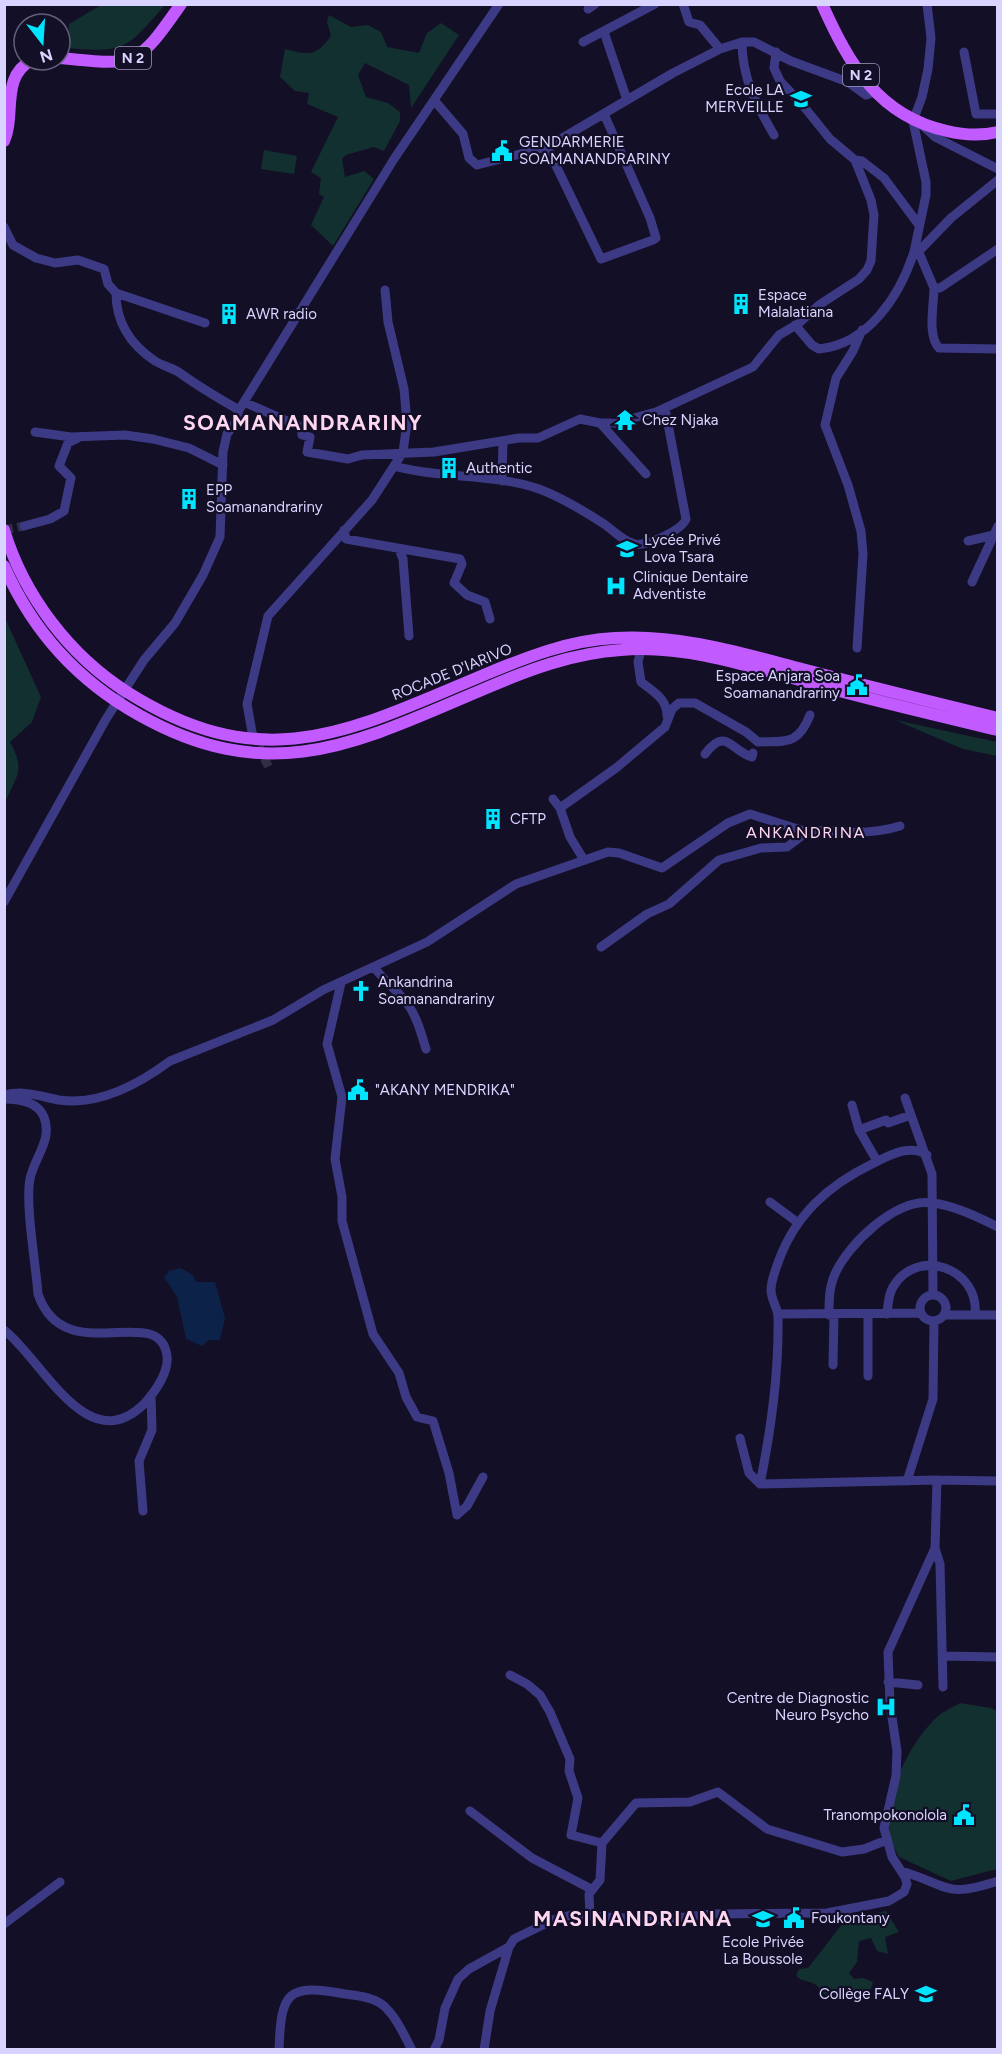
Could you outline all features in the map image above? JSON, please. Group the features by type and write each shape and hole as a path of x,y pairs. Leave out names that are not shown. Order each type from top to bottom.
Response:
{"main road":[{"name":"N 2","path":"822,4 851,61 874,92 918,124 975,135 998,132"},
{"name":"N 2","path":"72,59 124,62 144,52 159,38 180,5"},
{"path":"4,141 8,128 12,84 19,72"},
{"name":"ROCADE D'IARIVO","path":"4,530 13,555 45,612 92,666 151,706 189,725 218,734 264,741 323,735 388,714 548,651 601,639 636,637 685,641 998,718"},
{"name":"ROCADE D'IARIVO","path":"4,566 35,621 57,650 77,672 103,692 175,733 206,744 256,754 304,752 367,737 520,674 562,660 595,652 641,650 699,656 998,730"}],"street":[{"path":"4,902 106,719 193,595 220,537 223,465 227,434 324,272 434,100 499,4"},
{"path":"583,42 604,33 655,4"},
{"path":"683,4 688,22 700,26 720,49"},
{"path":"795,325 819,350 832,347 862,330 893,301 906,279 914,252 926,182 918,124 931,38 927,4"},
{"path":"604,33 627,100"},
{"path":"434,100 464,134 466,149 474,164 547,147 720,49 742,42 754,42 848,82 866,94 874,92"},
{"path":"742,42 742,65 747,85 774,135"},
{"path":"116,293 116,309 125,331 138,348 157,362 179,372 192,384 242,407 301,427 303,435 310,437 307,452 342,460 403,452 434,452 546,436 561,426 580,419 600,423 633,419 665,408 753,367 772,341 819,305 859,279 871,261 874,215 871,200 855,160 816,124 801,103 780,81 774,68 776,52"},
{"path":"964,52 976,114 998,114"},
{"path":"547,147 601,259 653,240 656,238 650,218 604,114"},
{"path":"918,124 935,137 998,169"},
{"path":"855,160 862,161 884,178 919,225"},
{"path":"914,252 919,251 951,218 998,180"},
{"path":"4,227 13,245 36,258 55,263 78,260 104,269 108,284 116,293 205,323"},
{"path":"934,288 940,288 998,249"},
{"path":"914,252 920,255 934,288 933,333 936,345 939,348 998,349"},
{"path":"252,732 247,704 268,616 372,500 403,452 407,423 404,389 388,322 385,290"},
{"path":"857,648 863,554 861,531 848,485 825,425 836,378 853,351 862,330"},
{"path":"394,466 420,473 502,481 550,494 633,544 639,545 681,528 686,519 665,408"},
{"path":"600,423 646,474"},
{"path":"35,432 83,437 125,435 153,439 189,448 223,465"},
{"path":"24,526 50,519 64,511 71,478 60,466 68,443 83,437"},
{"path":"502,481 503,441"},
{"path":"344,530 346,539 460,559 462,564 454,583 467,595 485,602 490,619"},
{"path":"968,541 996,530"},
{"path":"972,582 996,530"},
{"path":"399,549 403,559 409,636"},
{"path":"641,650 638,663 641,682 660,697 667,708 667,722"},
{"path":"560,808 616,768 665,727 672,709 679,703 695,703 746,732 758,742 787,741 802,733 810,715"},
{"path":"705,754 712,745 721,741 730,742 747,756 752,757 753,753"},
{"path":"553,799 560,808 570,837 584,860"},
{"path":"4,1097 21,1091 61,1100 88,1102 105,1096 157,1071 170,1061 273,1020 340,983 427,942 499,893 608,852 619,853 662,868 728,823 750,814 807,832"},
{"path":"601,947 647,914 669,904 720,860 761,848 787,848 807,832 824,828 840,832 878,832 900,826"},
{"path":"374,967 387,985 407,1003 418,1023 426,1049"},
{"path":"340,983 327,1044 342,1097 336,1173 342,1197 342,1221 366,1312 373,1334 399,1373 406,1396 417,1417 433,1421 449,1473 457,1515 467,1506 483,1477"},
{"path":"4,1097 27,1102 38,1108 45,1118 44,1144 33,1170 29,1191 38,1294 43,1307 63,1326 79,1333 125,1331 143,1332 155,1336 165,1347 167,1361 161,1380 138,1409 112,1420 88,1417 73,1406 36,1360 4,1330"},
{"path":"905,1098 932,1174 933,1294"},
{"path":"852,1106 859,1130 877,1161"},
{"path":"859,1130 886,1120 888,1123 911,1115"},
{"path":"760,1484 773,1412 778,1314 772,1296 772,1284 789,1235 815,1202 838,1184 877,1161 912,1149 927,1155"},
{"path":"770,1202 797,1222"},
{"path":"833,1365 832,1315 829,1302 834,1276 840,1263 861,1237 890,1215 916,1204 933,1203 998,1227"},
{"path":"886,1314 890,1294 899,1279 918,1266 933,1264 953,1271 964,1280 975,1298 975,1315"},
{"path":"944,1315 945,1301 933,1294 926,1296 921,1302 921,1313 926,1319 934,1321 944,1315 998,1315"},
{"path":"778,1314 921,1313"},
{"path":"868,1315 868,1376"},
{"path":"907,1481 933,1399 934,1321"},
{"path":"143,1511 139,1461 152,1430 151,1395"},
{"path":"740,1438 749,1471 760,1484"},
{"path":"937,1480 935,1548 940,1564 943,1686"},
{"path":"760,1484 998,1481"},
{"path":"484,2049 490,2011 509,1947 514,1939 553,1920 571,1915 659,1920 712,1914 844,1911 898,1897 907,1888 886,1840 885,1821 896,1776 897,1751 888,1682 888,1652 935,1548"},
{"path":"943,1656 998,1657"},
{"path":"510,1675 527,1684 540,1695 550,1712 570,1759 569,1771 578,1798 571,1835 602,1843"},
{"path":"888,1682 918,1685"},
{"path":"590,1915 589,1894 600,1880 602,1843 636,1803 690,1802 718,1792 767,1829 842,1852 864,1849 886,1840"},
{"path":"470,1811 532,1858 591,1889"},
{"path":"901,1870 938,1887 957,1891 998,1881"},
{"path":"4,1924 60,1882"},
{"path":"434,2049 439,2040 445,2008 458,1979 469,1969 509,1947"},
{"path":"279,2049 280,2020 285,2004 294,1993 314,1988 379,2002 396,2020 412,2049"}],"green space":[{"path":"101,4 165,5 133,39 114,48 102,50 72,48 72,22"},
{"path":"329,15 351,27 368,25 381,32 387,47 419,53 427,33 441,23 459,35 411,108 409,85 365,63 358,75 366,97 388,103 400,112 400,121 384,151 374,147 346,155 342,159 345,177 364,171 374,179 333,246 311,225 324,197 319,194 321,178 311,172 338,117 307,104 309,93 295,91 280,77 285,49 311,53 326,43 331,36 327,22"},
{"path":"264,150 297,156 294,174 261,169"},
{"path":"5,618 41,697 32,722 10,742 15,751 18,772 5,802"},
{"path":"895,720 997,742 997,756 963,749"},
{"path":"960,1703 997,1711 997,1869 951,1881 899,1857 891,1839 889,1821 890,1805 899,1774 914,1745 936,1718"},
{"path":"886,1911 899,1932 885,1937 888,1954 877,1951 871,1938 859,1941 857,1962 849,1973 854,1979 863,1978 873,1982 871,1989 849,1998 831,1997 824,1994 816,1985 796,1975 799,1969 808,1968 843,1923 853,1918"}],"water":[{"path":"180,1268 193,1275 196,1282 215,1282 225,1318 220,1340 209,1340 202,1346 186,1339 177,1297 164,1277 169,1271"}],"tunnel":[{"path":"4,530 24,526"},
{"path":"253,734 269,768"}],"place":[{"name":"Ecole LA MERVEILLE","path":"801,99"},
{"name":"GENDARMERIE SOAMANANDRARINY","path":"502,151"},
{"name":"Espace Malalatiana","path":"741,304"},
{"name":"AWR radio","path":"229,314"},
{"name":"Chez Njaka","path":"625,420"},
{"name":"Authentic","path":"449,468"},
{"name":"EPP Soamanandrariny","path":"189,499"},
{"name":"Lycée Privé Lova Tsara","path":"627,549"},
{"name":"Clinique Dentaire Adventiste","path":"616,586"},
{"name":"Espace Anjara Soa Soamanandrariny","path":"857,685"},
{"name":"CFTP","path":"493,819"},
{"name":"Ankandrina Soamanandrariny","path":"361,991"},
{"name":"\"AKANY MENDRIKA\"","path":"358,1090"},
{"name":"Centre de Diagnostic Neuro Psycho","path":"886,1707"},
{"name":"Tranompokonolola","path":"964,1815"},
{"name":"Foukontany","path":"794,1918"},
{"name":"Ecole Privée La Boussole","path":"763,1919"},
{"name":"Collège FALY","path":"926,1994"}],"district":[{"name":"SOAMANANDRARINY","path":"303,423"},
{"name":"ANKANDRINA","path":"806,832"},
{"name":"MASINANDRIANA","path":"633,1919"}]}
